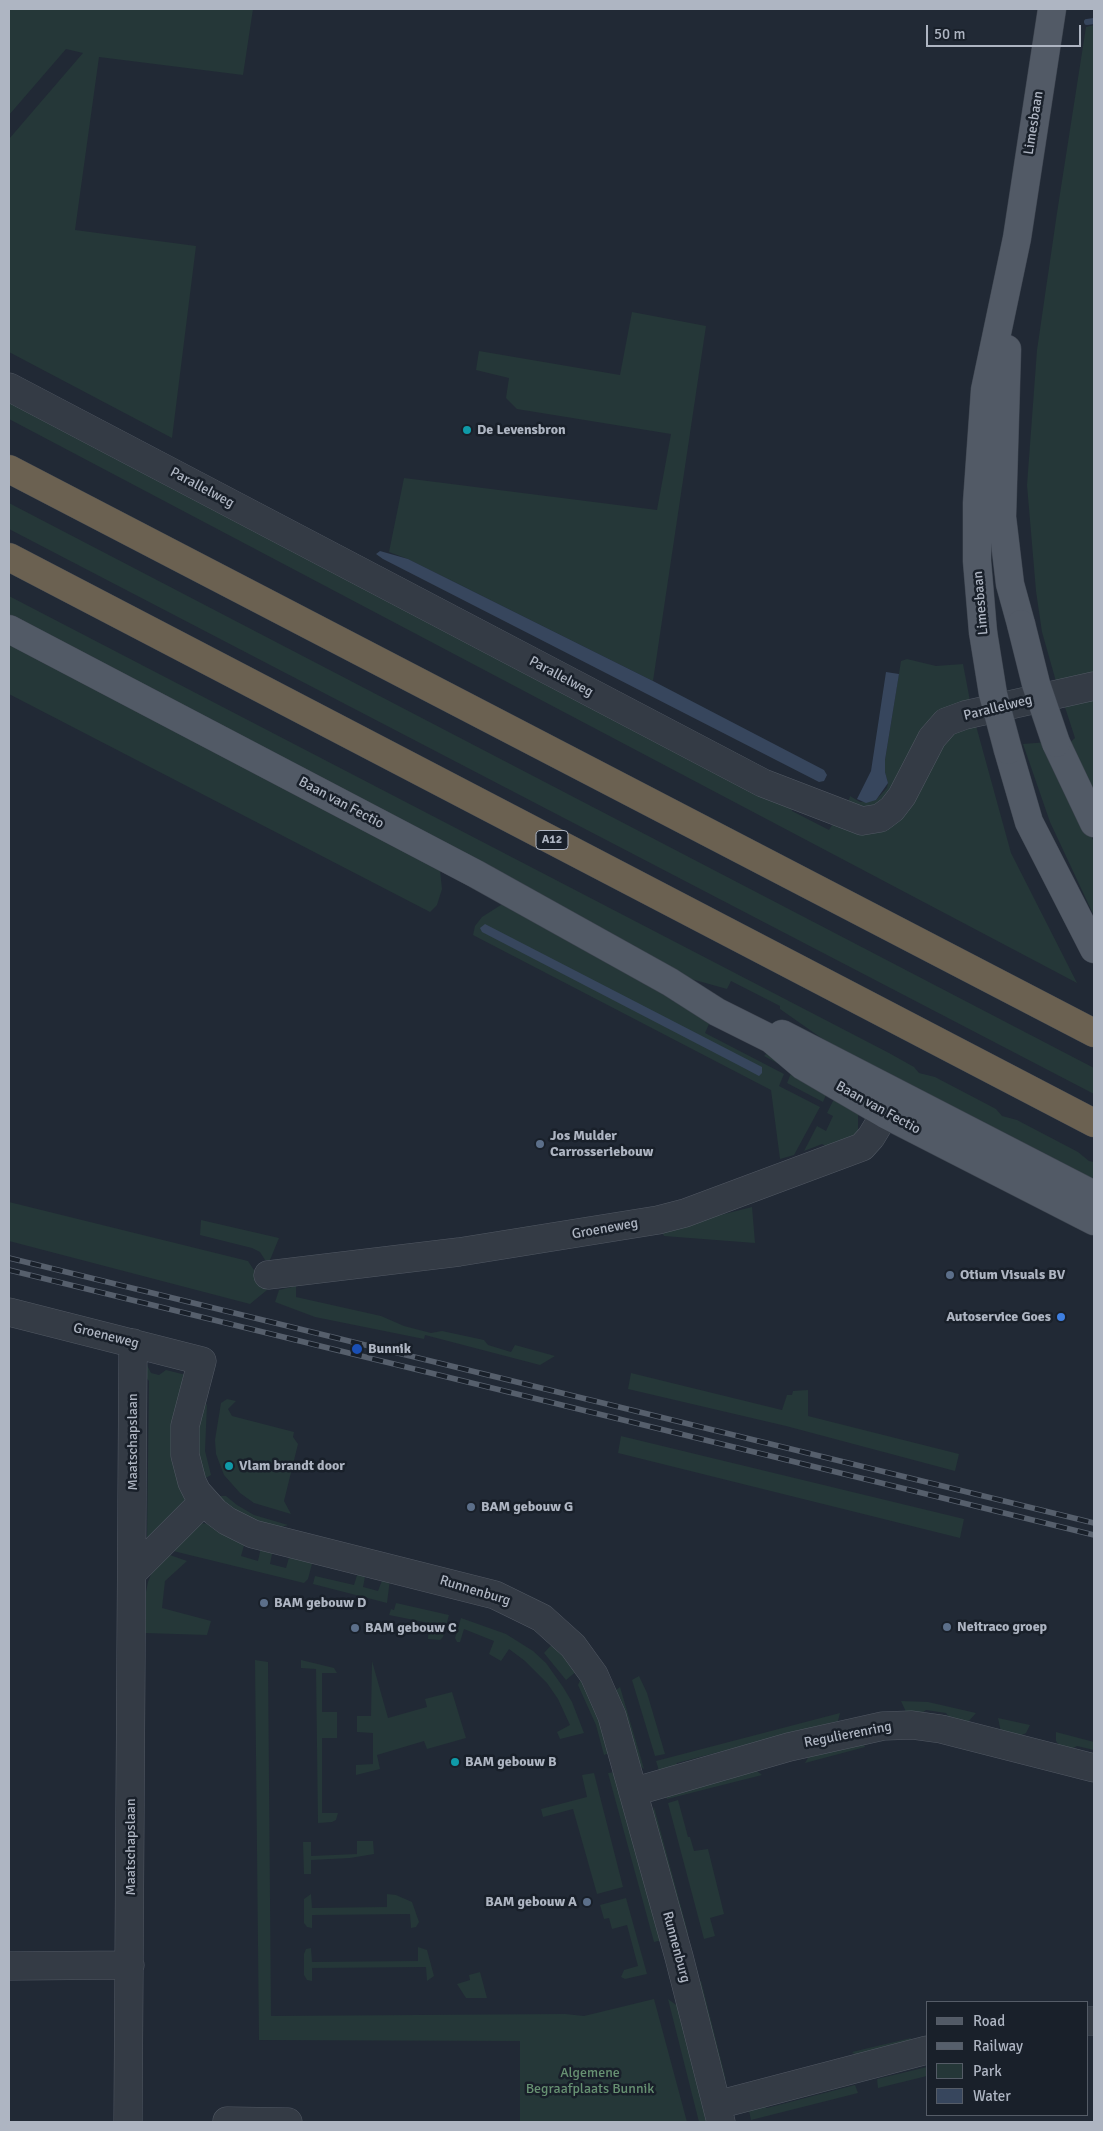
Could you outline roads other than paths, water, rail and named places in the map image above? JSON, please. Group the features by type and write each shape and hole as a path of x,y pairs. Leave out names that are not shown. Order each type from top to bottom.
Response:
{"highway":[{"path":"9,468 1094,1033"},
{"name":"A12","path":"9,558 1094,1123"}],"main road":[{"name":"Limesbaan","path":"1052,9 1017,238 985,390 977,502 977,561 983,632 993,694 1029,822 1094,950"},
{"name":"Limesbaan","path":"1017,238 1007,350 1002,517 1010,584 1036,684 1056,743 1094,823"},
{"name":"Baan van Fectio","path":"9,629 476,874 670,982 717,1012 771,1039 803,1066 885,1114 1094,1221"},
{"name":"Baan van Fectio","path":"670,982 730,1006 1094,1195"}],"street":[{"name":"Parallelweg","path":"9,387 763,783 862,821 880,818 892,809 902,796 932,738 946,722 965,715 1094,686"},
{"path":"885,1114 912,1102"},
{"name":"Groeneweg","path":"268,1275 459,1252 658,1220 685,1213 862,1147 871,1137 885,1114"},
{"name":"Groeneweg","path":"9,1312 202,1361"},
{"name":"Maatschapslaan","path":"128,2122 133,1343"},
{"name":"Runnenburg","path":"202,1361 185,1426 185,1455 192,1482 204,1502 227,1521 253,1534 472,1588 522,1606 542,1618 573,1646 594,1675 612,1716 719,2113"},
{"path":"133,1572 204,1502"},
{"name":"Regulierenring","path":"633,1792 789,1747 883,1726 912,1725 941,1729 1094,1768"},
{"path":"9,1966 130,1965"},
{"path":"719,2113 926,2050"},
{"path":"227,2121 288,2122"}],"water":[{"path":"380,551 408,559 653,681 824,770 827,775 824,781 819,782 383,559 376,554"},
{"path":"886,672 899,674 885,760 885,772 888,783 876,800 866,803 857,799 871,771"},
{"path":"485,924 762,1067 762,1073 759,1076 482,932 480,928"}],"waterway":[{"path":"1087,22 1094,21"}],"railway":[{"path":"9,1258 1094,1523"},
{"path":"9,1270 1094,1535"}],"place":[{"name":"De Levensbron","path":"467,430"},
{"name":"Jos Mulder Carrosseriebouw","path":"540,1144"},
{"name":"Otium Visuals BV","path":"950,1275"},
{"name":"Autoservice Goes","path":"1061,1317"},
{"name":"Bunnik","path":"357,1349"},
{"name":"Vlam brandt door","path":"229,1466"},
{"name":"BAM gebouw G","path":"471,1507"},
{"name":"BAM gebouw D","path":"264,1603"},
{"name":"Neitraco groep","path":"947,1627"},
{"name":"BAM gebouw C","path":"355,1628"},
{"name":"BAM gebouw B","path":"455,1762"},
{"name":"BAM gebouw A","path":"587,1902"}],"park label":[{"name":"Algemene Begraafplaats Bunnik","path":"590,2082"}]}
